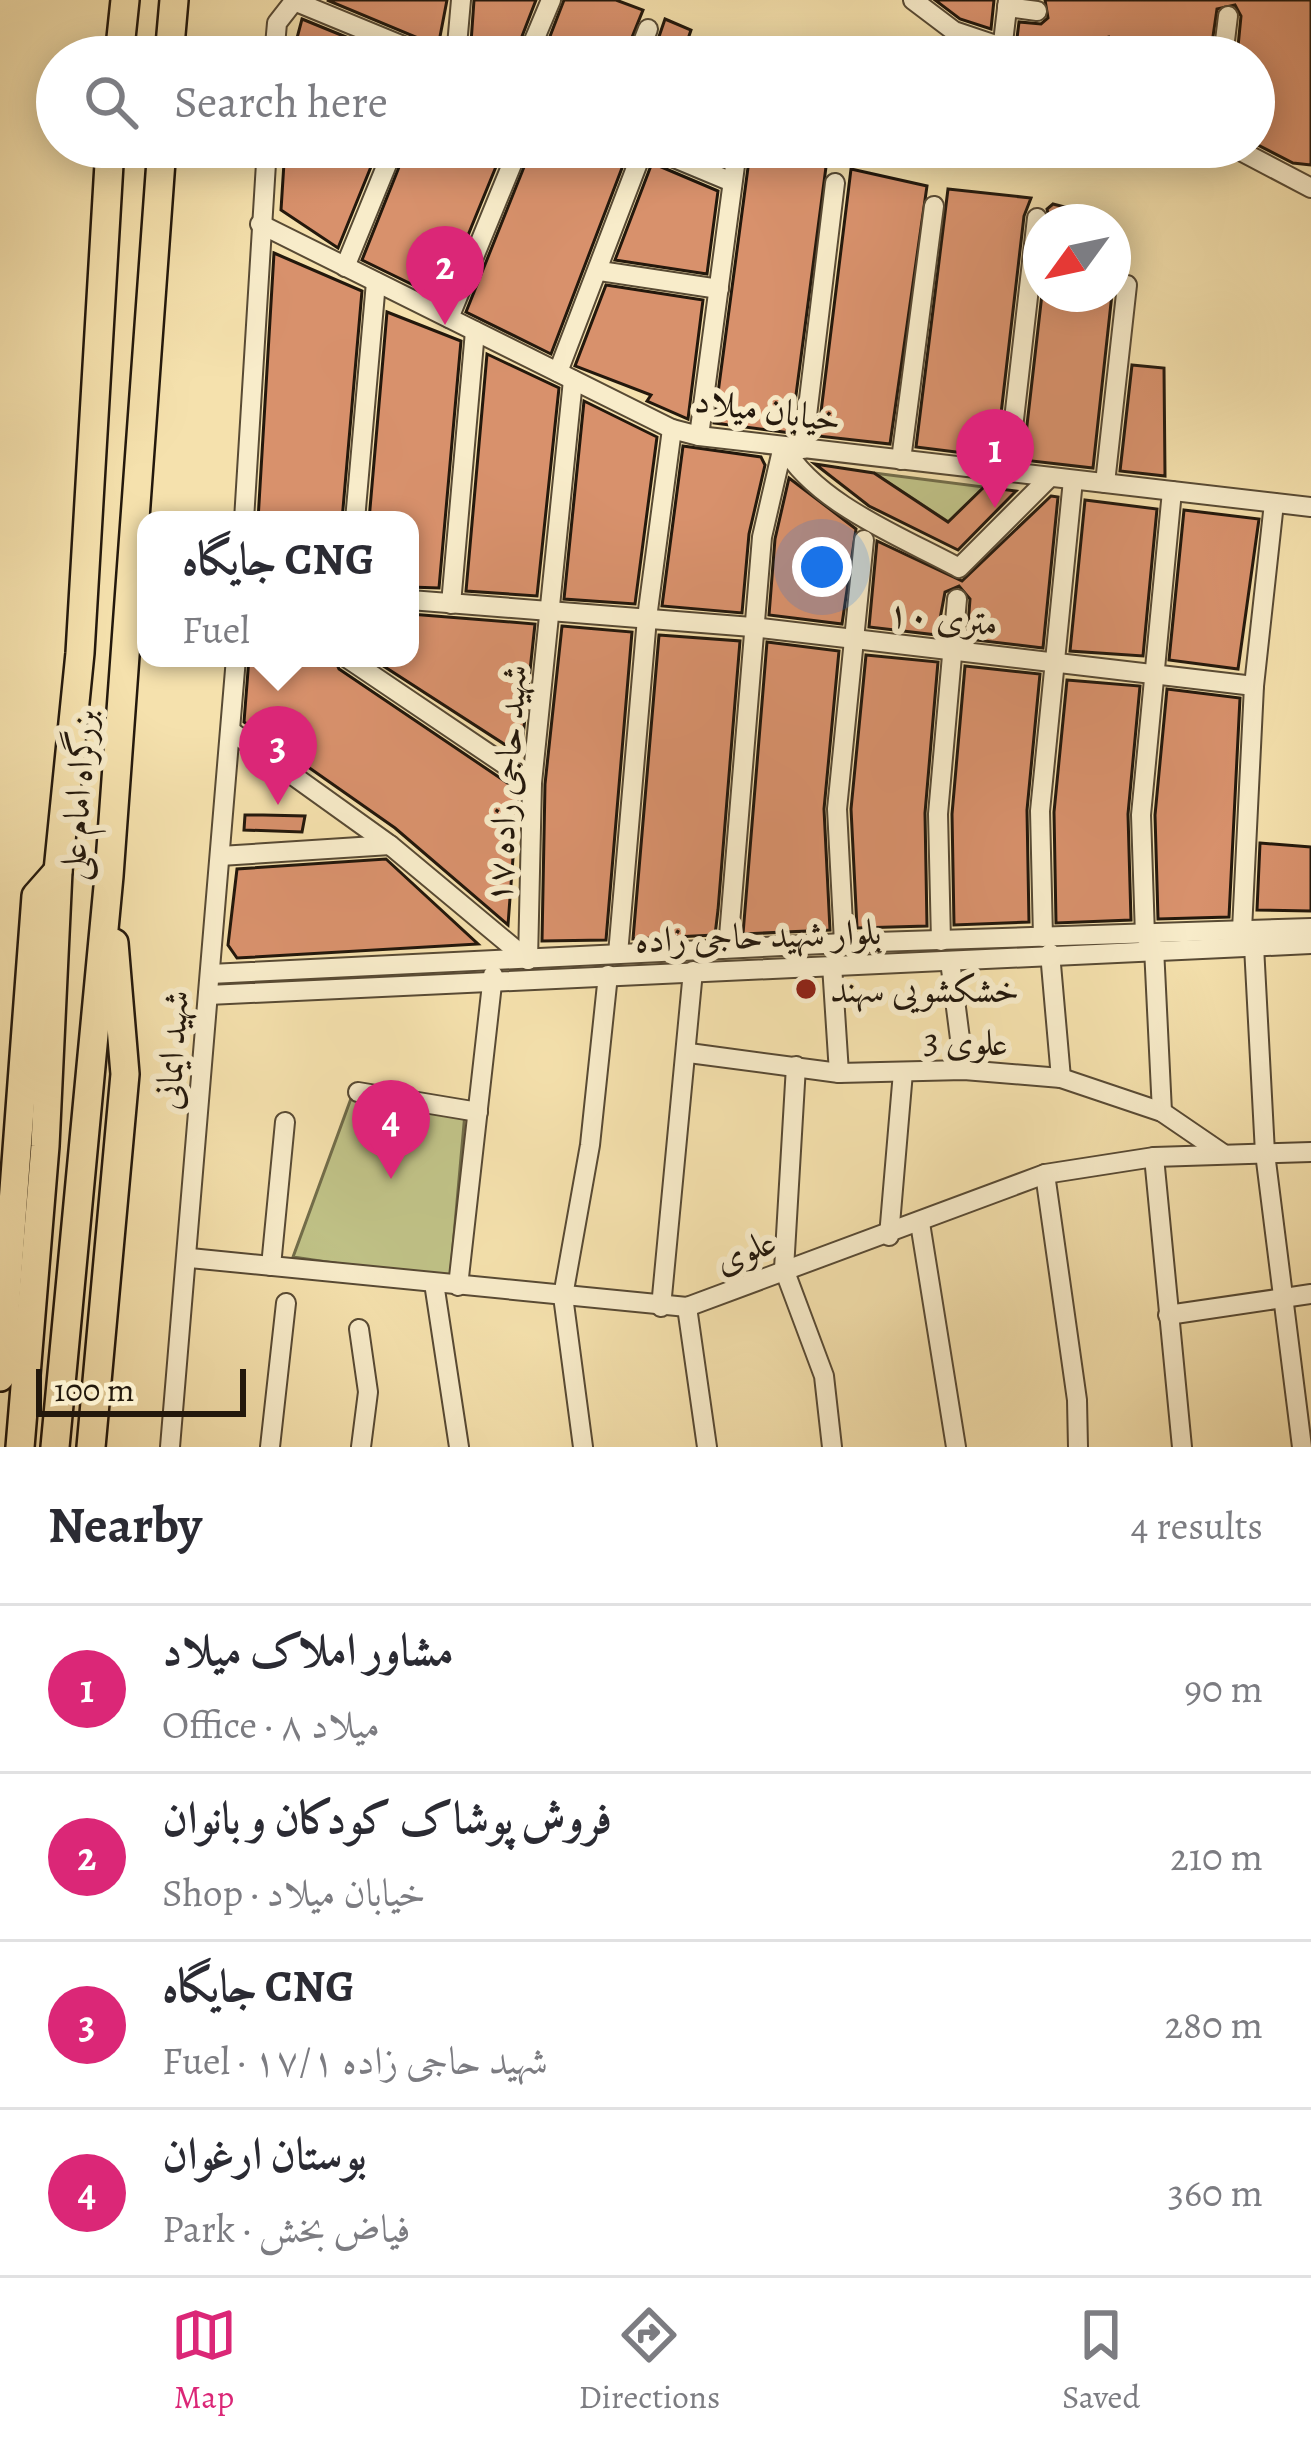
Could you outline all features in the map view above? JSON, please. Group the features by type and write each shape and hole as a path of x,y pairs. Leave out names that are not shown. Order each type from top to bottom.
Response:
{"highway":[{"path":"121,36 124,0"},
{"path":"171,36 174,0"},
{"name":"بزرگراه امام علی","path":"20,1447 45,1146 58,871 80,653 109,168"},
{"name":"بزرگراه امام علی","path":"55,1447 109,877 160,168"},
{"path":"0,1376 36,896 58,871"},
{"path":"91,1447 124,1074 109,877"}],"street":[{"path":"276,36 277,23 295,0 380,36"},
{"path":"458,36 461,0"},
{"path":"535,36 550,0"},
{"path":"914,0 966,36"},
{"path":"1004,36 1007,4 1037,11"},
{"path":"1226,36 1228,16"},
{"path":"645,36 648,29"},
{"path":"244,511 265,168"},
{"path":"345,266 385,168"},
{"path":"449,318 510,168"},
{"name":"شهید حاجی زاده ۱۷","path":"528,960 532,783 550,614 565,376 638,168"},
{"path":"698,168 732,182"},
{"path":"699,436 734,168"},
{"path":"1273,168 1311,188"},
{"path":"728,948 762,537 793,447 835,183"},
{"path":"901,460 934,206"},
{"name":"خیابان میلاد","path":"260,224 672,429 699,436 1311,507"},
{"path":"599,272 719,290"},
{"path":"356,511 376,282"},
{"path":"1007,472 1026,312"},
{"path":"1106,483 1124,312"},
{"path":"452,604 475,331"},
{"path":"618,954 647,618 672,429"},
{"path":"793,447 796,469 866,517 959,568 1050,477"},
{"path":"1061,1078 1040,811 1073,480"},
{"path":"1162,1112 1141,815 1172,491"},
{"path":"1274,503 1254,686 1248,938 1265,1153 1302,1447"},
{"path":"844,943 837,809 864,540"},
{"path":"941,941 938,814 957,599"},
{"name":"۱۰ متری","path":"419,601 752,627 1254,686"},
{"name":"شهید ایمانی","path":"170,1447 190,1258 235,667"},
{"path":"360,667 532,783"},
{"path":"231,731 390,844 528,960"},
{"path":"220,856 390,844"},
{"path":"458,1286 494,982 485,926"},
{"name":"بلوار شهید حاجی زاده","path":"210,974 844,943 1047,945 1248,938 1311,928"},
{"name":"بلوار شهید حاجی زاده","path":"1248,938 1311,944"},
{"name":"بلوار شهید حاجی زاده","path":"208,995 950,961 1047,945"},
{"path":"950,961 964,1070"},
{"path":"832,965 838,1073"},
{"path":"661,1307 689,1053 693,971"},
{"path":"583,1447 562,1297 590,1145 608,975"},
{"name":"علوی 3","path":"689,1053 838,1073 964,1070 1061,1078 1162,1112 1223,1154"},
{"path":"796,1066 784,1269 824,1376 832,1447"},
{"path":"890,1236 903,1072"},
{"path":"358,1093 478,1112"},
{"path":"271,1266 285,1122"},
{"name":"علوی","path":"190,1258 687,1307 784,1269 890,1236 1045,1174 1154,1157 1311,1152"},
{"path":"1154,1157 1182,1447"},
{"path":"1045,1174 1077,1400 1078,1447"},
{"path":"920,1223 956,1447"},
{"path":"0,1295 11,1261"},
{"path":"434,1283 459,1447"},
{"path":"1168,1315 1311,1294"},
{"path":"270,1447 286,1303"},
{"path":"687,1307 707,1447"},
{"path":"359,1330 368,1392 361,1447"}],"green space":[{"path":"874,473 984,487 950,523"},
{"path":"353,1093 466,1102 450,1280 293,1257"}],"building":[{"path":"327,0 447,0 440,36 413,36"},
{"path":"474,0 536,0 522,36 471,36"},
{"path":"564,0 616,0 643,10 632,36 550,36"},
{"path":"935,0 994,0 991,29 960,19"},
{"path":"1045,0 1311,0 1311,165 1275,154 1275,36 1239,36 1241,16 1235,5 1217,9 1213,36 1017,36 1019,22 1041,24 1048,18"},
{"path":"302,19 344,36 298,36"},
{"path":"665,19 691,30 689,36 659,36"},
{"path":"284,168 370,168 338,248 281,210"},
{"path":"399,168 495,168 442,299 362,260"},
{"path":"524,168 622,168 551,354 466,312"},
{"path":"650,168 664,168 718,191 707,274 615,260"},
{"path":"748,168 826,168 791,433 714,423"},
{"path":"851,169 927,186 890,444 818,436"},
{"path":"948,189 1031,198 1023,204 996,457 916,447"},
{"path":"274,253 362,291 343,511 259,511"},
{"path":"606,285 703,300 688,419 647,401 651,395 575,366"},
{"path":"387,312 461,341 439,588 419,587 419,511 370,511"},
{"path":"1040,312 1110,312 1093,468 1023,460"},
{"path":"487,354 559,388 537,596 466,591"},
{"path":"1132,365 1164,368 1165,476 1120,471"},
{"path":"584,401 657,437 635,604 564,599"},
{"path":"683,446 761,457 765,465 749,534 742,613 662,606"},
{"path":"815,464 874,473 948,522 984,487 1016,491 958,550 869,506"},
{"path":"789,478 856,529 842,624 769,615 775,539"},
{"path":"1051,496 1058,497 1043,648 967,639 970,599 959,586 945,592 937,635 869,627 877,541 962,581"},
{"path":"1085,500 1157,509 1143,656 1070,651"},
{"path":"1184,510 1259,519 1238,669 1169,660"},
{"path":"419,615 535,624 521,755 385,667 419,667"},
{"path":"562,626 632,632 606,940 542,941 545,784"},
{"path":"659,635 740,641 715,935 633,939"},
{"path":"767,642 839,651 824,809 830,930 743,934"},
{"path":"866,655 938,662 925,813 927,926 857,928 851,809"},
{"path":"965,666 1040,674 1027,810 1029,922 954,925 952,814"},
{"path":"248,667 338,667 518,790 508,925 395,828 244,722"},
{"path":"1067,680 1140,686 1128,814 1131,920 1056,923 1054,812"},
{"path":"1167,689 1240,698 1229,917 1158,919 1155,815"},
{"path":"245,815 305,816 302,832 244,830"},
{"path":"1260,843 1311,847 1311,911 1257,910"},
{"path":"386,859 478,944 237,958 228,945 237,869"}],"place":[{"name":"فروش پوشاک کودکان و بانوان","path":"445,325"},
{"name":"مشاور املاک میلاد","path":"995,508"},
{"name":"جایگاه CNG","path":"278,805"},
{"name":"خشکشویی سهند","path":"806,989"},
{"name":"بوستان ارغوان","path":"391,1179"}]}
